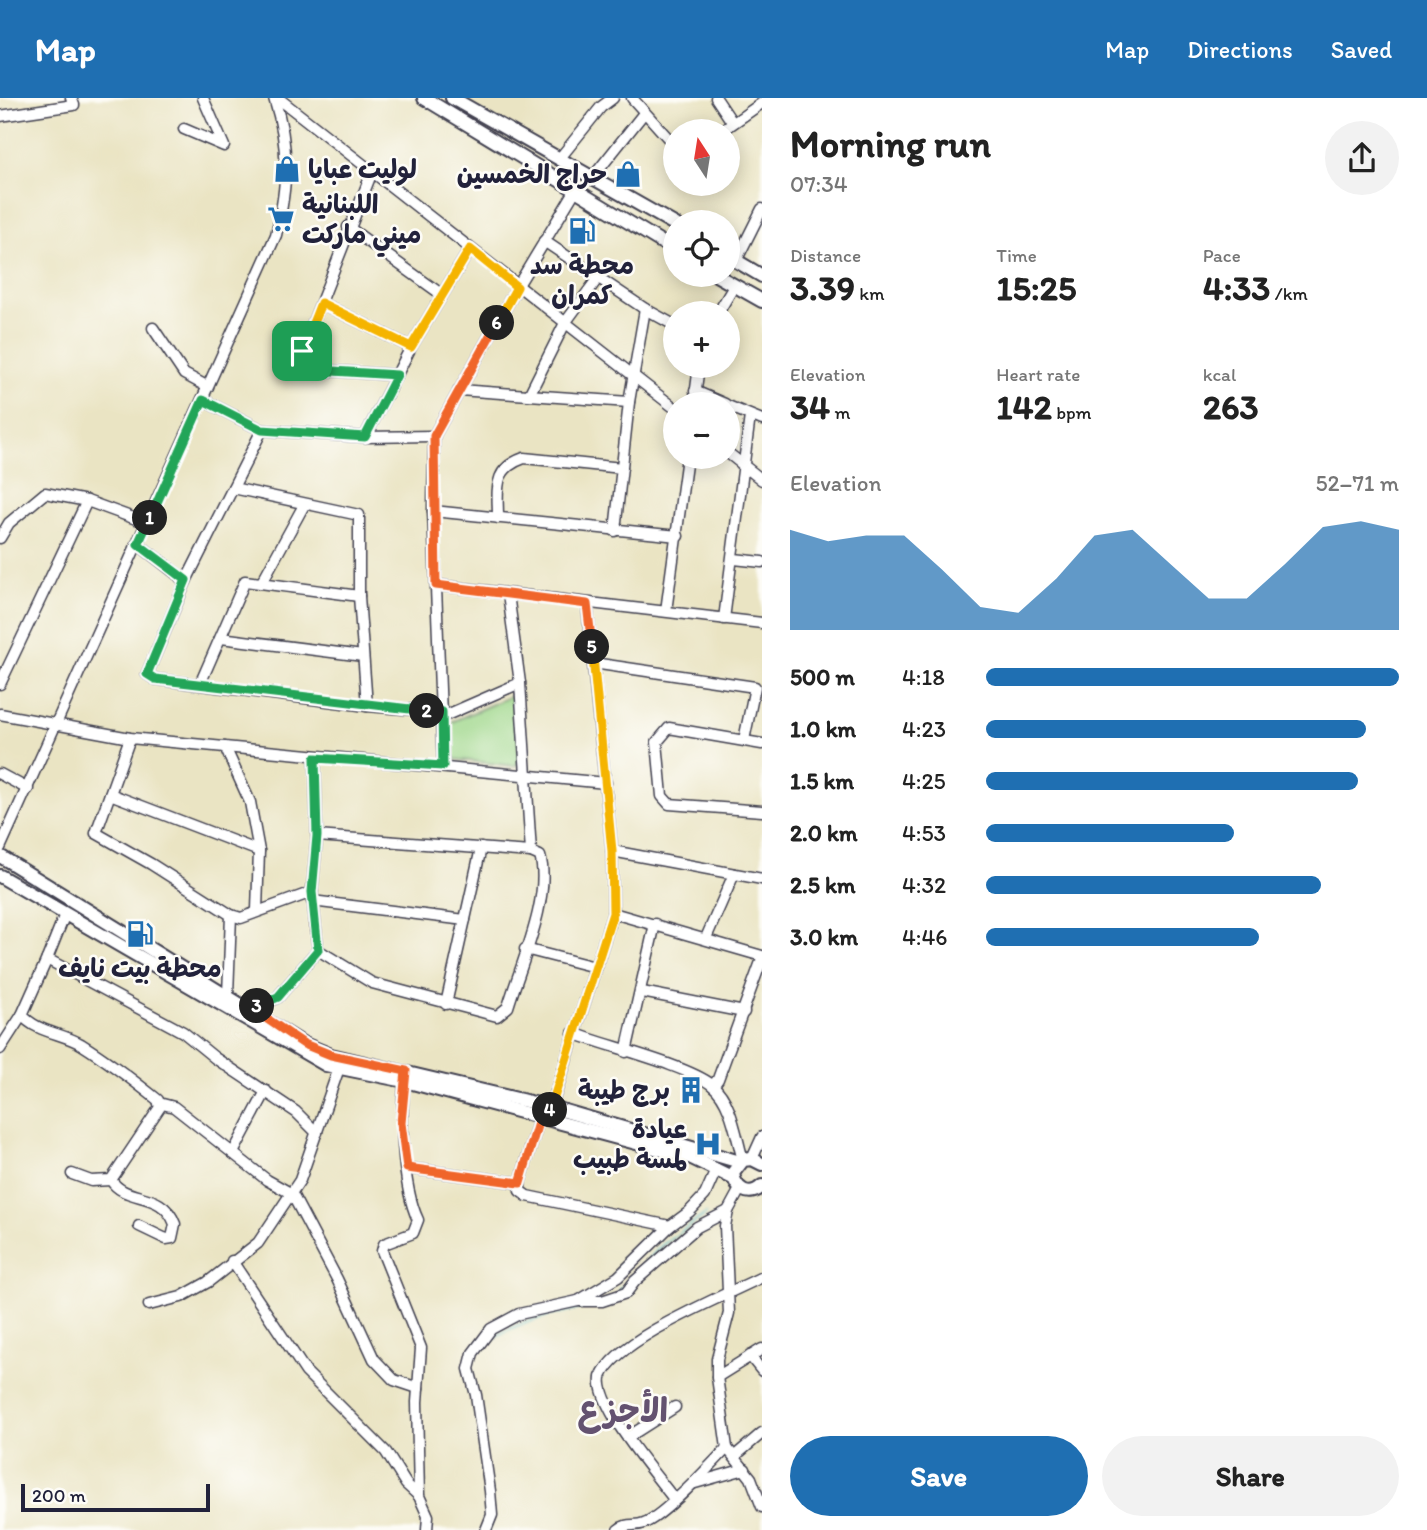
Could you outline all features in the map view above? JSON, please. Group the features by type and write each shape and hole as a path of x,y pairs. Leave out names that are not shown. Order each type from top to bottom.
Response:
{"main road":[{"path":"424,98 663,243"},
{"path":"452,98 663,217"},
{"path":"740,264 762,276"},
{"path":"736,287 762,301"},
{"path":"0,856 228,995 247,1013 301,1053 339,1068 405,1076"},
{"path":"0,876 304,1044 331,1055 546,1114 692,1158 752,1192 762,1186"},
{"path":"546,1114 749,1161 737,1183"}],"street":[{"path":"0,116 74,104 71,98"},
{"path":"184,129 224,146 202,98"},
{"path":"276,98 663,398"},
{"path":"0,848 276,235 284,203 286,143 276,98"},
{"path":"560,158 599,102 613,98"},
{"path":"632,98 663,133"},
{"path":"716,98 730,119"},
{"path":"737,119 762,103"},
{"path":"593,177 644,113"},
{"path":"372,172 348,227 302,351 305,364 316,370 397,375"},
{"path":"443,766 433,511 434,436 517,287 575,191"},
{"path":"740,246 762,209"},
{"path":"348,227 441,294"},
{"path":"544,241 663,319"},
{"path":"365,437 411,347 470,249"},
{"path":"529,395 565,323 598,278"},
{"path":"321,303 411,347"},
{"path":"615,531 629,402 645,309"},
{"path":"153,328 184,374 208,387"},
{"path":"695,391 697,378"},
{"path":"459,390 629,402"},
{"path":"203,400 262,430 365,437 434,436"},
{"path":"740,411 762,420"},
{"path":"724,619 734,559 750,416"},
{"path":"262,430 186,580 147,674 155,679 442,715 520,682"},
{"path":"498,518 498,479 509,463 524,458 622,468"},
{"path":"740,464 762,480"},
{"path":"666,611 686,469"},
{"path":"233,488 359,515 359,596 368,706"},
{"path":"0,538 12,519 45,493 87,500 148,523"},
{"path":"0,684 87,500"},
{"path":"262,582 304,505"},
{"path":"433,511 678,536"},
{"path":"138,544 186,580"},
{"path":"734,559 762,562"},
{"path":"200,684 240,588 245,582 359,596"},
{"path":"436,585 762,623"},
{"path":"508,594 520,682 531,852"},
{"path":"587,604 612,851 613,913 546,1114 520,1183 520,1191 527,1196 670,1226"},
{"path":"221,638 363,656"},
{"path":"593,663 755,687 744,740"},
{"path":"0,714 130,738 315,758 443,766 606,783"},
{"path":"762,744 669,728 657,742 662,796 669,804 762,811"},
{"path":"130,738 96,833 231,915 241,918 257,910 312,896 465,920"},
{"path":"225,747 250,802 259,851 257,910"},
{"path":"247,1013 278,997 318,950 312,896 317,836 315,758"},
{"path":"0,774 28,789"},
{"path":"110,794 259,851"},
{"path":"317,836 531,852 540,856 544,872 541,894 525,949 504,1013 497,1016 372,983 318,950"},
{"path":"446,1004 481,848"},
{"path":"612,851 762,880"},
{"path":"706,938 734,874"},
{"path":"613,913 706,938 762,957 744,1012 713,1086"},
{"path":"0,1048 22,1015 65,914"},
{"path":"228,995 231,915"},
{"path":"626,1052 642,992 655,924"},
{"path":"525,949 595,967"},
{"path":"47,959 183,1032 215,1058 296,1112 317,1133"},
{"path":"642,992 744,1012"},
{"path":"22,1015 33,1025 78,1042 111,1064 159,1103 174,1107 267,1180 292,1194 337,1279 373,1359 394,1380 418,1388"},
{"path":"573,1033 678,1069 713,1086 729,1111 749,1161"},
{"path":"149,1305 181,1297 208,1282 258,1243 300,1180 339,1068"},
{"path":"405,1076 401,1123 409,1202 418,1220 413,1233 384,1244 382,1251 421,1348 418,1388 419,1496"},
{"path":"233,1153 266,1091"},
{"path":"111,1180 155,1117 159,1103"},
{"path":"749,1161 762,1137"},
{"path":"407,1168 520,1183"},
{"path":"578,1301 618,1277 705,1195 716,1170"},
{"path":"72,1174 91,1181 111,1180"},
{"path":"111,1180 116,1187 163,1205 175,1224 172,1238 166,1240 139,1226"},
{"path":"737,1183 725,1226 730,1313 717,1359 718,1377 727,1448 745,1469 762,1507"},
{"path":"486,1530 492,1515 476,1395 469,1369 473,1353 491,1329 519,1314 578,1301 602,1301 626,1293 635,1281 697,1227 728,1211"},
{"path":"232,1261 306,1372 386,1452 406,1484 419,1496 428,1516 427,1530"},
{"path":"674,1499 617,1425 600,1382 604,1370 647,1335 762,1277"},
{"path":"718,1377 762,1349"},
{"path":"750,1356 762,1371"},
{"path":"628,1437 676,1407"},
{"path":"735,1456 762,1433"},
{"path":"618,1530 624,1525 645,1523 693,1483 727,1448"},
{"path":"693,1483 745,1469"}],"green space":[{"path":"513,695 517,696 519,763 514,766 452,759 449,723"}],"waterway":[{"path":"619,1291 661,1246 706,1214"},
{"path":"487,1342 524,1323 590,1306"}],"place":[{"name":"لوليت عبايا","path":"287,169"},
{"name":"حراج الخمسين","path":"628,174"},
{"name":"اللبنانية ميني ماركت","path":"281,219"},
{"name":"محطة سد كمران","path":"582,231"},
{"name":"محطة بيت نايف","path":"140,934"},
{"name":"برج طيبة","path":"691,1090"},
{"name":"عيادة لمسة طبيب","path":"708,1144"}],"district":[{"name":"الأجزع","path":"623,1410"}],"route":[{"path":"470,249 517,287 434,436 436,585 587,604 615,886 613,913 551,1107 547,1118 540,1116 520,1183 407,1168 401,1123 406,1071 331,1055 304,1044 251,1008 278,997 318,950 312,901 317,836 315,758 443,766 442,712 368,706 155,679 147,674 186,580 138,544 203,400 262,430 365,437 397,375 316,370 305,364 302,351 321,303 411,347 470,249"}]}
